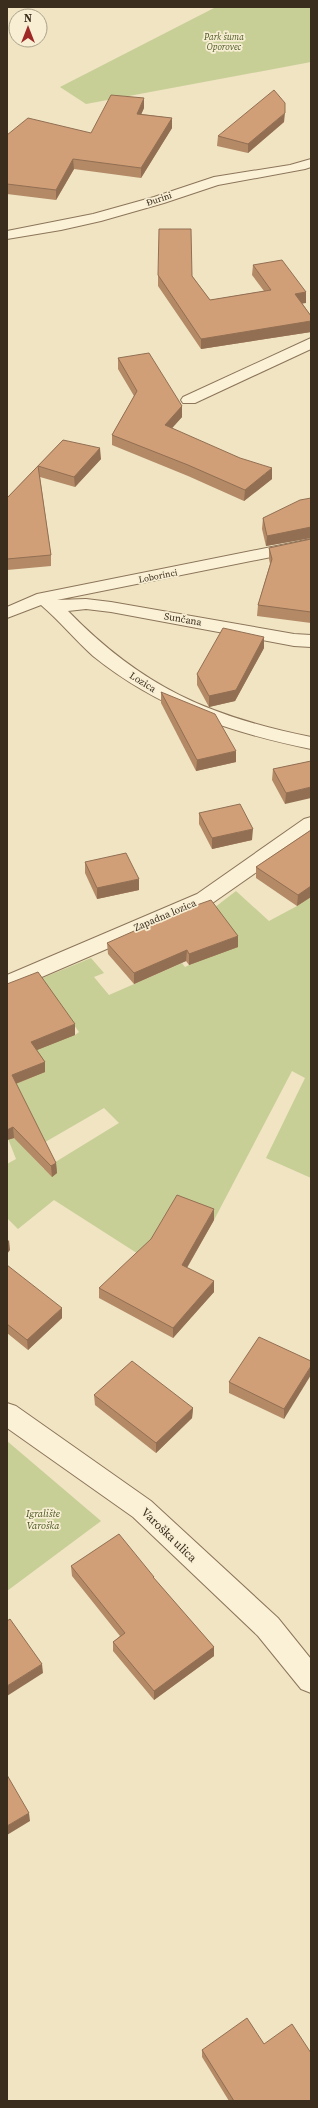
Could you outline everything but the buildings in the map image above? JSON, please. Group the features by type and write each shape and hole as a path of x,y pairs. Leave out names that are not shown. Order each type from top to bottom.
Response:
{"street":[{"name":"Đurini","path":"7,235 49,229 151,203 188,189 224,178 299,167 311,163"},
{"path":"189,400 311,343"},
{"name":"Loborinci","path":"7,613 49,602 311,544"},
{"name":"Sunčana","path":"49,602 111,607 294,640 311,641"},
{"name":"Lozica","path":"49,602 81,635 121,668 158,691 212,718 265,734 311,743"},
{"name":"Zapadna lozica","path":"7,984 204,899 311,824"},
{"name":"Varoška ulica","path":"7,1414 142,1509 268,1627 311,1680"}],"green space":[{"name":"Park šuma Oporovec","path":"216,7 311,7 311,62 86,104 60,87"},
{"path":"236,891 269,921 311,897 311,1178 266,1158 305,1078 292,1071 214,1220 177,1206 143,1257 54,1200 18,1229 7,1218 7,1164 16,1159 7,1136 7,1042 75,1035 79,1032 40,979 91,958 104,973 94,977 109,995 182,963 185,967 189,965 210,911","holes":["104,1108 119,1123 44,1169 28,1152"]},
{"name":"Igralište Varoška","path":"7,1441 101,1521 7,1591"}]}
